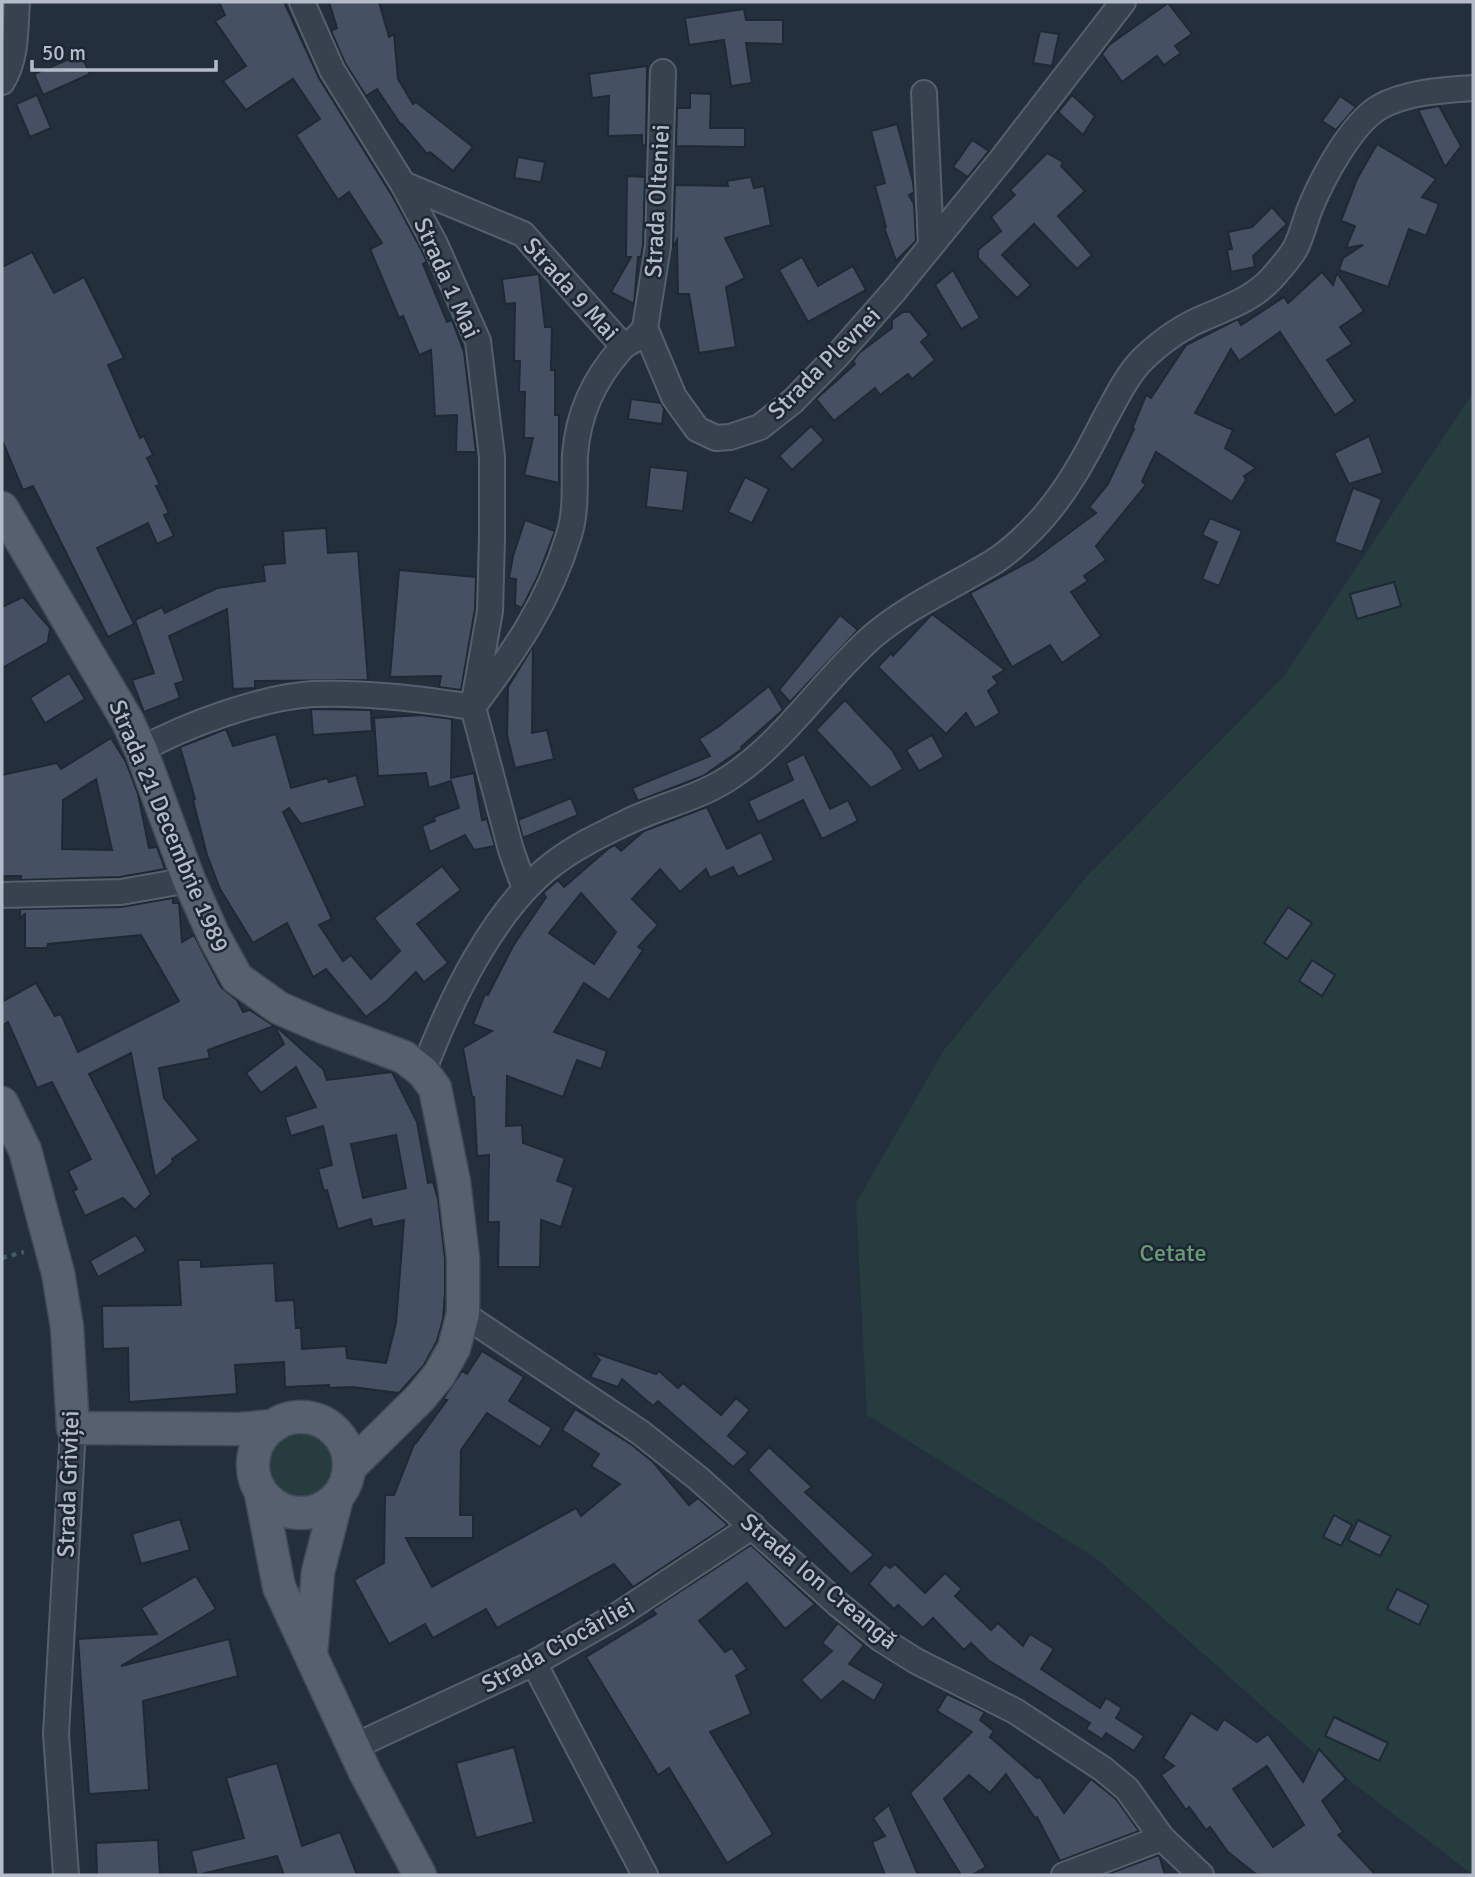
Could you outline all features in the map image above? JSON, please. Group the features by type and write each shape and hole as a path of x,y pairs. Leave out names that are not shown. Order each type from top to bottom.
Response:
{"main road":[{"name":"Strada 21 Decembrie 1989","path":"2,508 96,664 141,750 189,880 214,936 237,978 279,1008 404,1058 423,1072"},
{"path":"349,1468 420,1398 439,1375 454,1348 463,1314 463,1258 454,1182 435,1088 423,1072"},
{"name":"Strada Griviței","path":"2,1103 25,1150 58,1273 67,1327 73,1428"},
{"path":"73,1428 240,1429 272,1426 286,1419 302,1417 331,1427 348,1453 349,1468 345,1484 337,1498 318,1572 310,1659"},
{"path":"272,1426 256,1446 253,1458 279,1587 353,1747 420,1875"},
{"path":"202,1427 257,1482 271,1504 284,1511 298,1514 312,1512 326,1507 337,1498"}],"street":[{"path":"2,82 9,70 15,45 17,2"},
{"name":"Strada 1 Mai","path":"302,2 332,70 403,184 435,244 478,341 492,457 491,587 490,611 473,708"},
{"name":"Strada Plevnei","path":"645,328 674,397 696,429 716,438 730,437 760,426 793,401 837,356 1001,160 1123,2"},
{"name":"Strada Olteniei","path":"645,328 658,246 663,72"},
{"path":"423,1072 480,951 525,889 553,864 584,843 634,819 698,795 734,776 793,723 843,665 875,635 930,596 998,559 1040,522 1068,486 1119,393 1141,360 1167,338 1205,316 1238,304 1269,282 1294,249 1312,203 1329,171 1363,121 1379,107 1406,97 1473,88"},
{"path":"924,93 931,245"},
{"name":"Strada 9 Mai","path":"403,184 523,234 623,346"},
{"path":"473,708 529,629 549,589 570,532 575,495 576,452 583,410 593,385 623,346 634,340 645,328"},
{"path":"141,750 162,738 263,703 310,694 359,695 473,708"},
{"path":"473,708 511,850 525,889"},
{"path":"2,895 121,892 189,880"},
{"name":"Strada Ion Creangă","path":"463,1314 640,1433 754,1526 839,1605 881,1639 916,1661 1015,1711 1103,1769 1127,1789 1162,1838 1201,1875"},
{"name":"Strada Griviței","path":"66,1875 56,1734 73,1428"},
{"name":"Strada Ciocârliei","path":"353,1747 534,1663 618,1615 754,1526"},
{"path":"534,1663 645,1875"},
{"path":"1063,1875 1162,1838"}],"green space":[{"name":"Cetate","path":"1473,393 1473,1875 1319,1757 1097,1559 867,1415 856,1203 944,1050 1088,875 1284,676"},
{"path":"301,1429 315,1432 328,1440 336,1453 339,1467 336,1481 328,1494 315,1502 301,1505 287,1502 274,1494 266,1481 263,1467 266,1453 274,1440 287,1432"}],"building":[{"path":"219,2 284,2 319,78 393,197 422,251 427,262 423,264 447,322 452,320 464,352 476,452 456,452 457,415 435,416 431,350 419,355 403,316 399,318 370,249 382,243 349,192 338,200 296,135 320,119 293,79 246,110 223,81 246,66 215,21 225,15"},
{"path":"329,2 379,2 389,37 394,34 398,79 413,104 416,102 473,147 453,171 430,152 427,154 401,125 377,89 366,96 345,63 331,31 337,28"},
{"path":"1168,3 1192,34 1175,46 1181,53 1164,65 1157,56 1122,82 1102,54 1109,45"},
{"path":"744,9 746,20 783,20 783,44 746,43 752,83 731,86 724,40 689,45 685,18"},
{"path":"1040,31 1059,34 1052,66 1033,63"},
{"path":"81,54 90,74 43,95 34,74"},
{"path":"647,66 646,146 642,145 642,135 608,136 609,96 592,98 589,74"},
{"path":"690,93 711,94 710,128 745,128 745,147 676,146 677,108 690,108"},
{"path":"37,95 51,128 30,137 16,104"},
{"path":"1072,95 1095,116 1083,135 1058,112"},
{"path":"1340,96 1356,107 1336,130 1322,121"},
{"path":"1439,106 1461,146 1445,167 1418,110"},
{"path":"897,124 913,182 914,192 909,195 914,204 916,241 896,261 884,227 875,186 885,183 871,131"},
{"path":"972,140 989,151 968,177 953,167"},
{"path":"1377,144 1436,179 1422,197 1439,204 1426,236 1409,229 1388,287 1339,270 1343,258 1363,245 1346,248 1355,226 1341,221 1357,179"},
{"path":"1047,153 1063,162 1061,166 1085,191 1058,216 1092,255 1077,269 1034,224 1002,255 1031,285 1017,298 978,258 978,250 1001,231 991,217 1015,195 1010,190"},
{"path":"518,157 545,162 541,182 514,178"},
{"path":"627,176 645,177 643,245 641,257 638,257 634,304 611,292 631,257 626,257"},
{"path":"751,177 754,188 764,186 771,225 725,238 745,278 726,287 736,347 699,353 689,294 678,294 677,240 673,247 675,185 728,186 727,181"},
{"path":"1272,207 1287,224 1253,256 1255,267 1231,272 1227,250 1232,249 1228,232 1252,227"},
{"path":"32,252 54,293 84,277 124,358 108,365 140,438 144,436 153,455 147,458 160,485 156,486 169,513 164,515 174,536 157,544 148,523 97,548 134,624 108,637 33,486 23,490 2,440 2,267"},
{"path":"802,257 818,286 853,266 866,290 808,322 779,270"},
{"path":"953,270 980,318 961,329 935,285"},
{"path":"1322,272 1333,285 1337,273 1364,311 1340,327 1352,344 1327,360 1355,401 1335,415 1280,332 1239,361 1231,349 1195,413 1233,430 1225,448 1256,468 1244,476 1246,480 1232,502 1156,452 1142,481 1146,485 1096,546 1106,560 1084,576 1088,581 1071,592 1101,636 1062,663 1050,645 1012,667 970,593 1034,559 1096,513 1089,507 1108,484 1134,429 1146,395 1151,398 1186,345 1238,319 1241,325 1284,297 1288,303"},
{"path":"539,274 545,327 552,327 551,370 555,370 555,415 559,415 559,483 524,475 533,438 524,438 525,392 519,392 520,361 514,361 515,303 505,304 502,279"},
{"path":"903,312 910,312 929,335 921,342 935,360 912,379 908,374 880,395 875,388 834,421 816,399 855,364 853,361 859,353 892,328 892,320"},
{"path":"631,399 661,403 664,409 662,424 628,419"},
{"path":"811,426 824,440 792,470 779,456"},
{"path":"1369,436 1383,473 1349,484 1334,453"},
{"path":"650,467 688,471 683,511 646,507"},
{"path":"745,477 769,489 752,523 728,512"},
{"path":"1353,488 1382,499 1362,552 1334,542"},
{"path":"1210,518 1242,531 1219,586 1202,579 1217,542 1202,535"},
{"path":"525,520 555,531 538,576 522,608 515,605 516,579 509,578"},
{"path":"326,528 328,553 358,551 368,680 255,681 255,688 233,689 227,609 169,636 184,681 175,684 180,698 144,712 132,680 154,673 135,620 162,607 165,613 217,588 265,581 263,565 285,563 283,531"},
{"path":"399,570 476,577 475,609 461,690 439,687 441,676 390,677"},
{"path":"1394,582 1401,606 1357,619 1350,594"},
{"path":"23,597 50,628 48,642 2,668 2,607"},
{"path":"932,614 1005,670 993,677 998,683 988,691 1000,713 975,728 966,713 946,734 878,667 891,653 893,656"},
{"path":"840,615 858,630 790,702 779,690"},
{"path":"533,646 532,733 547,730 554,759 515,768 507,735 508,687"},
{"path":"69,673 85,699 45,723 30,698"},
{"path":"769,686 783,710 741,747 742,749 703,776 638,801 632,788 710,756 699,739"},
{"path":"845,700 892,750 903,769 871,788 816,730"},
{"path":"311,709 371,710 372,731 313,735"},
{"path":"421,715 452,719 451,778 474,773 482,820 487,819 495,846 474,850 465,835 430,852 422,826 435,821 434,817 459,808 451,781 429,788 426,773 378,776 374,718"},
{"path":"226,729 233,746 276,734 291,788 327,778 329,782 356,775 365,806 301,824 289,808 283,812 332,919 319,925 343,961 351,955 371,979 400,951 374,918 442,866 461,890 417,924 448,963 424,982 416,972 366,1017 326,969 313,977 287,923 253,943 220,889 207,855 180,747"},
{"path":"932,735 944,757 919,771 906,750"},
{"path":"111,738 126,762 138,794 149,848 157,847 165,869 120,877 21,880 21,876 2,876 2,775 57,763 61,769","holes":["96,779 112,850 62,849 63,800"]},
{"path":"804,754 830,809 848,800 858,821 822,839 803,800 758,822 748,801 793,780 786,763"},
{"path":"571,798 578,815 523,838 518,820"},
{"path":"707,807 727,849 761,832 774,860 738,877 733,867 710,878 706,869 680,892 660,869 632,899 658,925 638,947 643,950 609,1000 584,983 554,1032 607,1051 601,1069 577,1060 563,1097 507,1076 506,1126 522,1125 523,1143 565,1158 557,1181 574,1187 561,1227 541,1220 540,1267 498,1267 499,1222 488,1222 489,1155 477,1156 474,1097 463,1048 492,1031 473,1024 485,994 488,995 513,946 546,897 543,893 558,880 564,887 609,848 615,845 621,851 644,831","holes":["581,893 616,932 594,964 549,933"]},
{"path":"173,898 173,903 179,903 182,942 194,935 221,987 237,1000 243,1012 250,1010 274,1026 208,1050 210,1058 159,1068 164,1098 199,1140 172,1159 173,1162 155,1177 131,1053 89,1074 151,1194 135,1210 123,1198 85,1216 73,1191 77,1189 68,1171 91,1159 52,1082 37,1088 8,1022 2,1026 2,1002 36,983 55,1016 61,1014 78,1052 179,1001 141,935 48,944 47,948 25,948 25,914 20,918 20,909 121,907"},
{"path":"1288,907 1312,923 1287,959 1264,943"},
{"path":"1312,960 1335,975 1322,996 1299,981"},
{"path":"276,1029 323,1069 327,1080 392,1072 417,1122 428,1183 433,1182 438,1199 445,1259 445,1293 443,1319 437,1341 424,1365 399,1393 352,1387 329,1388 329,1385 285,1387 284,1362 235,1365 237,1394 129,1402 128,1348 103,1349 102,1306 181,1305 178,1260 201,1260 201,1267 274,1263 276,1301 294,1300 296,1328 301,1328 302,1349 346,1346 347,1358 386,1363 396,1323 404,1220 373,1227 371,1219 338,1229 318,1169 332,1165 323,1126 291,1136 285,1117 316,1107 296,1067 261,1093 246,1073 284,1044","holes":["396,1135 406,1188 363,1198 351,1144"]},
{"path":"136,1235 146,1251 98,1277 90,1261"},
{"path":"482,1351 524,1377 509,1401 552,1428 540,1447 487,1413 461,1450 460,1515 473,1515 473,1538 406,1538 432,1587 576,1508 581,1516 620,1484 591,1466 599,1454 562,1430 575,1409 632,1445 653,1462 689,1505 698,1498 728,1525 633,1587 614,1564 497,1628 486,1609 433,1638 425,1624 389,1644 354,1580 384,1563 385,1495 394,1495 415,1442 447,1400 443,1399 462,1371 467,1374"},
{"path":"592,1352 656,1374 659,1371 678,1388 683,1383 721,1415 736,1398 750,1410 728,1436 748,1453 733,1467 658,1401 653,1406 622,1379 618,1387 590,1377 600,1360"},
{"path":"769,1447 812,1487 805,1492 874,1555 851,1574 748,1470"},
{"path":"1334,1515 1352,1525 1341,1546 1323,1537"},
{"path":"180,1519 190,1550 141,1564 132,1534"},
{"path":"1358,1520 1391,1536 1380,1556 1348,1540"},
{"path":"751,1545 815,1604 785,1629 747,1583 699,1621 725,1652 732,1648 747,1669 736,1676 751,1714 710,1732 773,1834 727,1863 669,1768 658,1775 586,1657 656,1614 652,1610"},
{"path":"885,1564 890,1568 895,1564 925,1593 945,1573 962,1589 955,1596 991,1630 998,1623 1023,1646 1030,1634 1054,1649 1041,1669 1100,1708 1106,1698 1122,1708 1116,1718 1144,1736 1134,1751 1106,1733 1102,1739 1086,1729 1090,1723 988,1660 971,1643 964,1650 933,1618 923,1628 898,1605 894,1609 869,1584"},
{"path":"196,1576 216,1609 121,1666 229,1639 238,1676 143,1701 149,1790 89,1794 78,1639 157,1634 141,1608"},
{"path":"1397,1589 1429,1605 1419,1625 1387,1609"},
{"path":"838,1623 864,1645 849,1664 884,1684 874,1701 843,1681 821,1701 801,1680 832,1651 822,1643"},
{"path":"947,1694 985,1712 980,1720 994,1731 990,1737 1037,1778 1040,1777 1064,1813 1091,1779 1116,1799 1139,1831 1060,1861 1037,1817 1035,1818 1006,1774 990,1793 969,1775 944,1799 986,1867 972,1875 961,1875 910,1793 972,1732 937,1711"},
{"path":"1191,1713 1217,1730 1224,1719 1257,1742 1268,1734 1303,1782 1319,1749 1346,1779 1322,1801 1343,1832 1338,1835 1376,1875 1257,1875 1228,1852 1210,1827 1206,1830 1189,1807 1186,1810 1161,1775 1174,1766 1163,1758","holes":["1267,1766 1304,1825 1273,1847 1233,1789"]},
{"path":"1334,1717 1388,1743 1379,1761 1325,1736"},
{"path":"514,1747 534,1822 476,1838 456,1763"},
{"path":"277,1763 302,1846 340,1832 357,1875 284,1875 277,1856 197,1875 191,1851 244,1838 226,1778"},
{"path":"889,1805 918,1875 885,1875 872,1842 885,1836 873,1818"},
{"path":"158,1840 160,1875 97,1875 96,1843"},
{"path":"1159,1855 1165,1875 1105,1875"}]}
